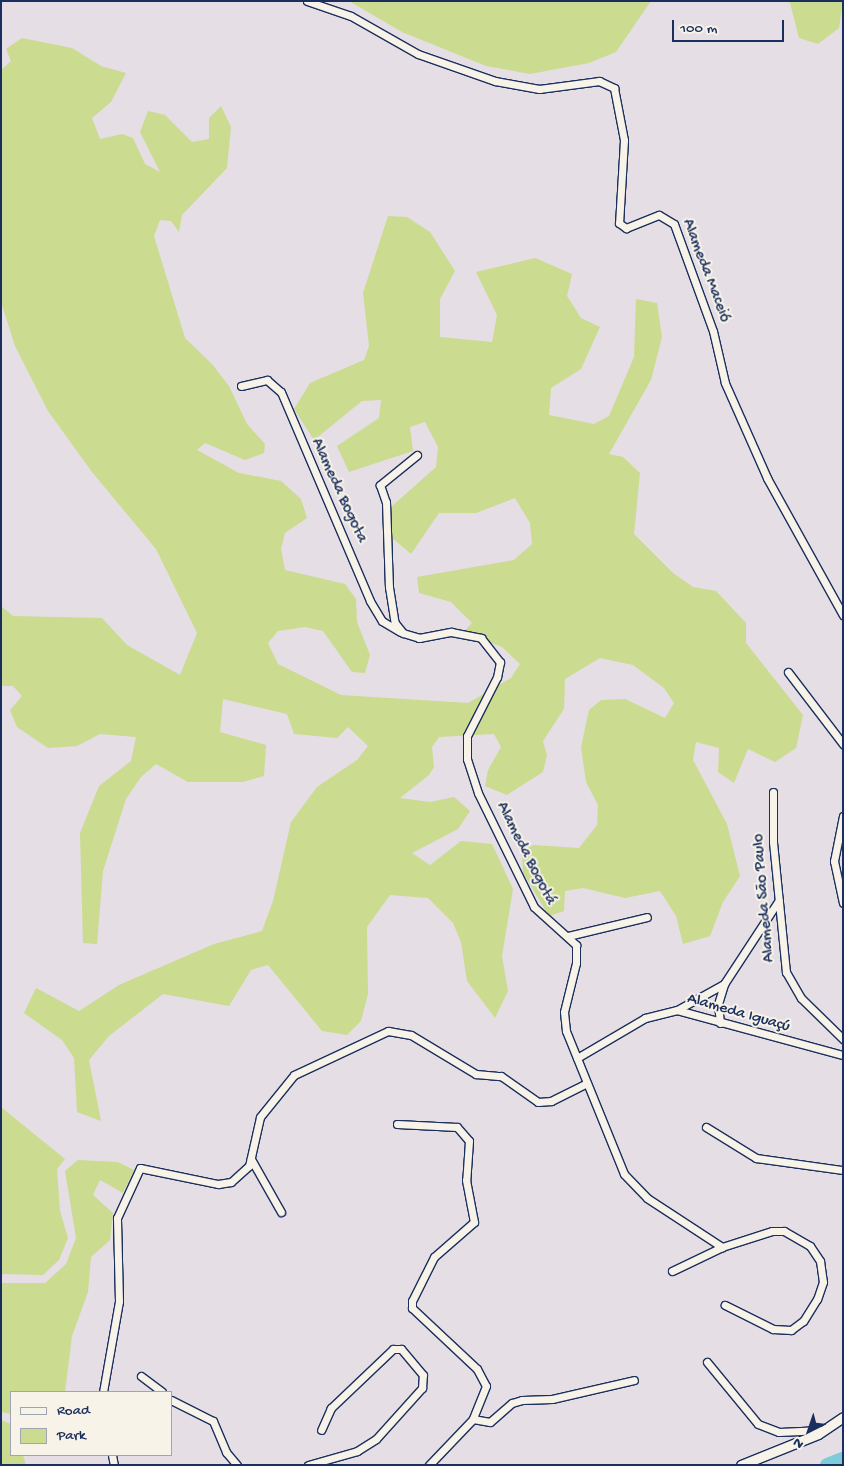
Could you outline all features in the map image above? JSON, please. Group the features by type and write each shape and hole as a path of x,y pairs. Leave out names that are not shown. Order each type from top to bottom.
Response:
{"street":[{"name":"Alameda Maceió","path":"307,1 351,16 418,54 495,81 539,89 599,81 614,88 624,140 619,222 626,228 659,215 674,224 713,331 725,384 767,478 843,615"},
{"name":"Alameda Bogota","path":"241,386 267,380 281,392 370,601 382,621 403,633"},
{"path":"403,633 395,623 390,596 386,502 380,485 417,455"},
{"name":"Alameda Bogotá","path":"403,633 418,638 451,632 479,637 500,662 497,677 467,736 467,759 478,793 534,907 576,945 577,957 566,1000 564,1022 586,1083 624,1174 631,1184 669,1214 722,1247"},
{"path":"788,672 843,744"},
{"name":"Alameda São Paulo","path":"773,792 772,824 784,959 789,981 804,1002 843,1039"},
{"path":"843,816 834,860 843,904"},
{"path":"720,1023 718,1004 724,984 779,900"},
{"path":"568,936 647,918"},
{"path":"677,1010 724,984"},
{"name":"Alameda Iguaçú","path":"577,1058 645,1018 677,1010 720,1023 843,1054"},
{"path":"103,1391 119,1301 117,1218 140,1168 224,1184 244,1174 251,1160 260,1117 294,1075 388,1031 411,1035 476,1074 508,1080 538,1102 551,1101 586,1083"},
{"path":"397,1124 457,1127 469,1141 466,1180 474,1222 434,1258 412,1301 417,1315 483,1378 486,1386 473,1419 429,1465"},
{"path":"706,1127 756,1158 843,1170"},
{"path":"251,1160 281,1212"},
{"path":"672,1271 722,1247 772,1231 784,1231 810,1246 822,1271 817,1299 804,1321 791,1330 773,1329 725,1305"},
{"path":"308,1465 357,1451 376,1439 422,1388 423,1375 401,1349 393,1348 331,1408 321,1430"},
{"path":"707,1362 758,1424 779,1432 825,1430"},
{"path":"140,1376 161,1391"},
{"path":"473,1419 490,1422 512,1403 522,1400 552,1399 634,1380"},
{"path":"172,1400 214,1421 226,1452 237,1465"},
{"path":"741,1465 825,1430 843,1417"}],"green space":[{"path":"349,1 651,1 616,52 589,63 530,74 486,66 402,32"},
{"path":"786,1 843,1 839,28 818,44 799,38 790,3"},
{"path":"22,38 72,48 101,66 126,73 111,102 92,118 100,139 122,134 133,138 145,164 160,172 140,132 148,111 165,115 192,142 209,139 209,118 221,106 231,127 227,168 182,215 179,232 171,221 160,220 154,236 185,338 212,364 229,386 247,424 265,444 264,453 245,460 205,443 197,450 239,473 281,481 301,499 307,518 285,533 281,549 285,570 345,584 356,599 357,622 370,655 365,673 352,672 323,631 305,627 278,631 268,643 278,664 341,695 468,703 511,678 520,664 502,647 486,641 467,641 461,635 472,623 451,602 419,593 417,577 514,560 532,544 530,523 515,498 476,513 439,513 411,554 385,532 391,507 436,467 438,447 425,422 410,427 413,451 349,472 337,446 379,418 381,400 362,401 314,440 294,409 310,383 364,360 369,346 363,293 388,216 407,217 430,232 455,271 440,299 440,337 492,342 497,315 476,272 535,258 572,274 567,296 581,318 600,327 581,369 551,388 549,415 594,424 609,416 634,357 636,299 657,303 662,337 651,380 609,454 623,457 640,473 634,534 673,573 693,587 716,591 746,623 746,643 803,715 796,748 775,762 748,749 734,783 718,772 719,748 696,742 693,760 727,824 740,876 723,902 710,936 683,944 676,916 660,891 625,898 583,888 565,891 564,911 549,916 523,873 522,851 533,845 579,848 597,825 598,805 586,782 581,747 589,710 601,700 625,699 665,718 674,703 664,688 633,665 600,658 565,679 564,709 543,741 547,755 543,772 507,795 485,786 488,770 501,747 494,734 439,737 432,747 434,767 429,775 400,798 430,802 454,797 470,811 458,829 412,853 430,865 461,841 492,844 513,889 502,956 508,991 495,1018 467,981 461,942 453,923 428,898 390,895 367,927 368,994 361,1021 347,1035 322,1031 268,965 251,970 229,1006 163,994 109,1036 89,1060 101,1121 77,1112 74,1058 62,1040 24,1013 36,988 79,1011 119,985 214,944 262,931 273,901 291,822 317,787 357,760 368,746 348,727 337,738 294,734 287,714 223,699 220,732 266,745 264,776 243,782 188,782 156,764 141,777 126,799 103,871 97,944 83,943 80,833 99,786 131,761 136,737 100,734 77,746 48,748 17,727 10,710 22,696 13,686 1,686 1,606 13,616 102,618 127,645 180,675 197,633 156,549 92,472 48,411 15,346 1,302 1,70 11,61 6,49"},
{"path":"1,1107 65,1159 57,1169 60,1211 68,1238 59,1260 43,1275 1,1274"},
{"path":"78,1160 118,1162 134,1170 123,1193 100,1180 93,1195 113,1213 110,1240 91,1257 88,1292 72,1336 65,1391 10,1391 10,1414 1,1412 1,1283 45,1283 66,1264 76,1238 65,1171"},
{"path":"1,1420 10,1424 10,1456 23,1456 26,1465 1,1465"}],"waterway":[{"path":"827,1465 843,1459"}]}
